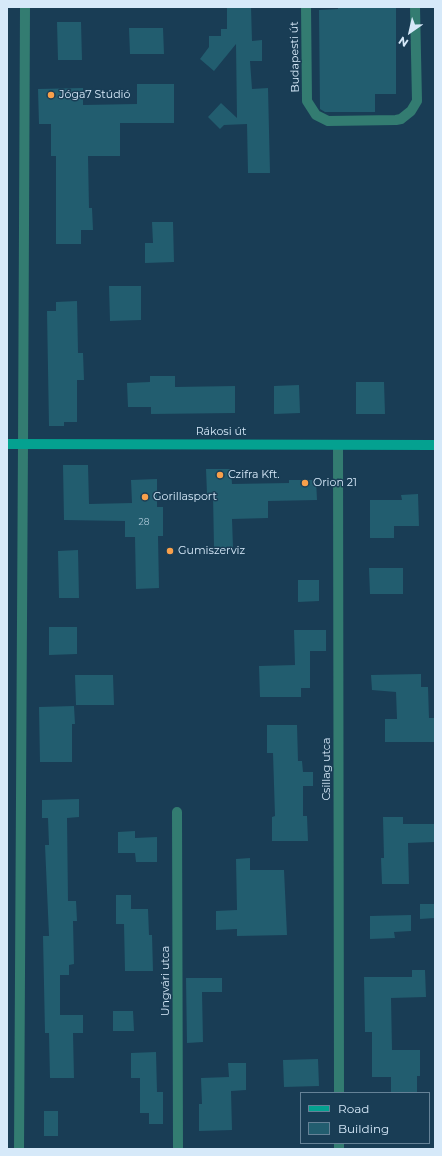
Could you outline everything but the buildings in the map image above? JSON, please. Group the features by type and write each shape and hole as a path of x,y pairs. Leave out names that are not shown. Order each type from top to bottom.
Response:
{"main road":[{"name":"Rákosi út","path":"7,444 435,445"}],"street":[{"path":"19,1149 25,7"},
{"name":"Budapesti út","path":"306,7 307,101 316,115 328,121 396,120 402,119 411,111 416,101 415,7"},
{"name":"Csillag utca","path":"338,445 339,1092"},
{"name":"Ungvári utca","path":"177,812 178,1149"}],"place":[{"name":"Jóga7 Stúdió","path":"51,95"},
{"name":"Czifra Kft.","path":"220,475"},
{"name":"Orion 21","path":"305,483"},
{"name":"Gorillasport","path":"145,497"},
{"name":"Gumiszerviz","path":"170,551"}]}
